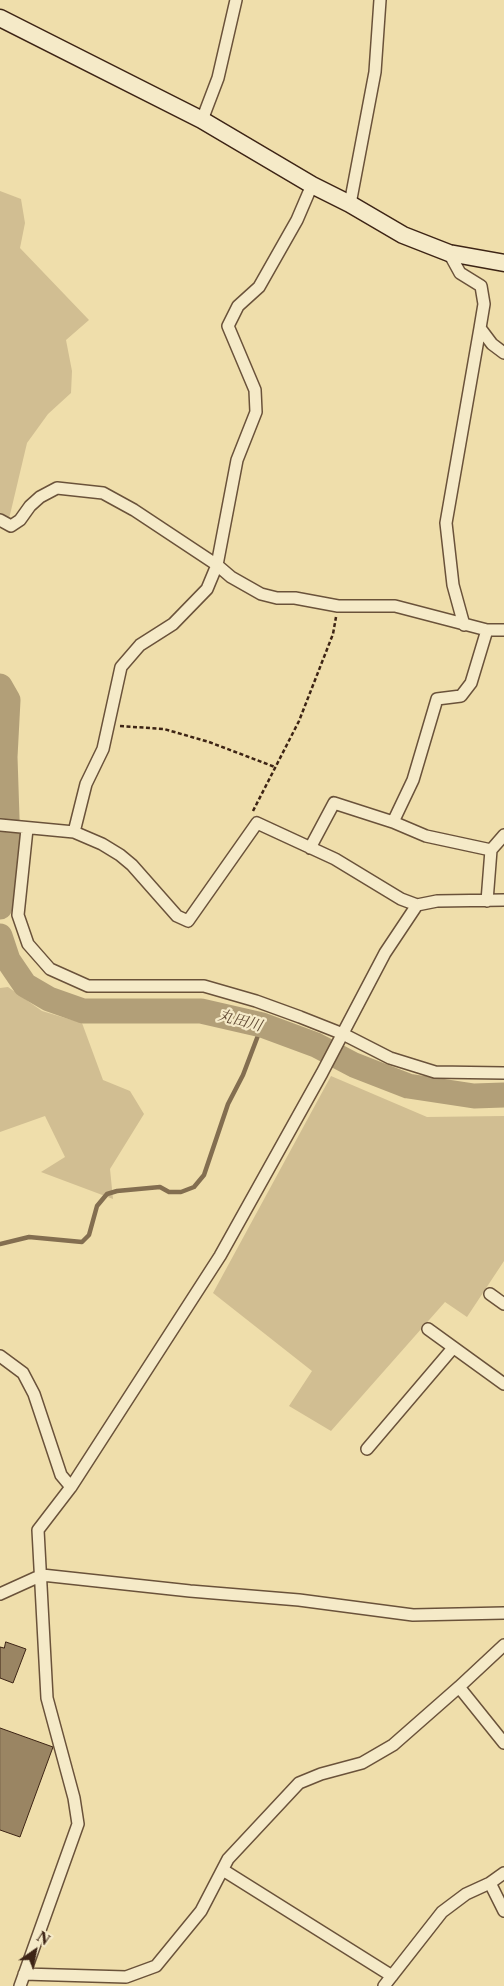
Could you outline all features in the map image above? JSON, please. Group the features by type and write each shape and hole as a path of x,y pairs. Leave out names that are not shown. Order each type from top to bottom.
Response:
{"street":[{"path":"202,120 218,78 236,0"},
{"path":"350,204 375,72 380,0"},
{"path":"0,18 202,120 312,185 350,204 402,235 448,253 504,263"},
{"path":"74,832 86,784 103,749 121,667 140,645 173,624 207,589 217,565 237,460 256,412 255,390 228,326 238,306 259,287 297,220 312,185"},
{"path":"448,253 460,273 481,286 484,304 446,522 453,586 464,624"},
{"path":"480,328 492,344 504,353"},
{"path":"0,520 11,526 20,520 30,506 40,497 57,488 103,493 134,510 217,565 230,577 261,594 338,606 395,606 487,630 504,630"},
{"path":"393,822 413,780 437,699 461,696 471,683 487,630"},
{"path":"310,848 334,803 393,822 426,836 491,850"},
{"path":"0,825 74,832 102,844 132,865 177,916 188,921 257,823 335,859 401,899 417,905 437,900 504,900"},
{"path":"27,829 18,915 28,944 50,969 88,986 204,986 256,1001 343,1034 390,1058 434,1072 504,1073"},
{"path":"487,901 491,850 504,835"},
{"path":"20,1986 78,1824 74,1798 47,1698 42,1575 38,1530 71,1487 220,1256 322,1073 385,953 417,905"},
{"path":"490,1294 504,1304"},
{"path":"428,1329 504,1384"},
{"path":"367,1449 454,1348"},
{"path":"0,1356 23,1373 34,1394 61,1475 71,1487"},
{"path":"0,1594 42,1575 190,1591 299,1600 413,1615 504,1613"},
{"path":"24,1974 126,1977 156,1966 201,1912 228,1859 298,1784 321,1774 362,1764 393,1744 459,1688 504,1645"},
{"path":"459,1688 504,1743"},
{"path":"223,1870 392,1976"},
{"path":"384,1986 442,1912 466,1894 490,1883 504,1873"},
{"path":"490,1883 504,1911"}],"path":[{"path":"257,823 251,815 299,721 333,634 338,606"},
{"path":"108,725 164,729 209,742 275,767"}],"shaded area":[{"path":"0,191 21,199 25,223 20,248 89,320 66,340 72,371 71,393 48,414 27,443 9,519 0,514"},
{"path":"8,987 42,1011 82,1023 103,1080 130,1091 144,1114 110,1169 113,1199 41,1172 65,1157 45,1116 0,1132 0,988"},
{"path":"331,1076 427,1117 504,1116 504,1261 467,1317 445,1302 331,1431 289,1406 312,1371 213,1293"}],"building":[{"path":"6,1642 26,1649 13,1683 0,1678 0,1647 4,1648"},
{"path":"0,1728 53,1747 20,1837 0,1830"}],"waterway":[{"name":"丸田川","path":"0,686 8,700 5,757 8,848 0,907"},
{"name":"丸田川","path":"0,936 8,960 25,985 49,999 83,1011 201,1011 262,1025 316,1045 354,1065 408,1086 474,1096 504,1095"},
{"path":"0,1244 29,1237 82,1242 89,1235 97,1206 107,1194 117,1191 160,1187 169,1192 181,1192 194,1187 204,1175 228,1104 243,1075 262,1025"}]}
